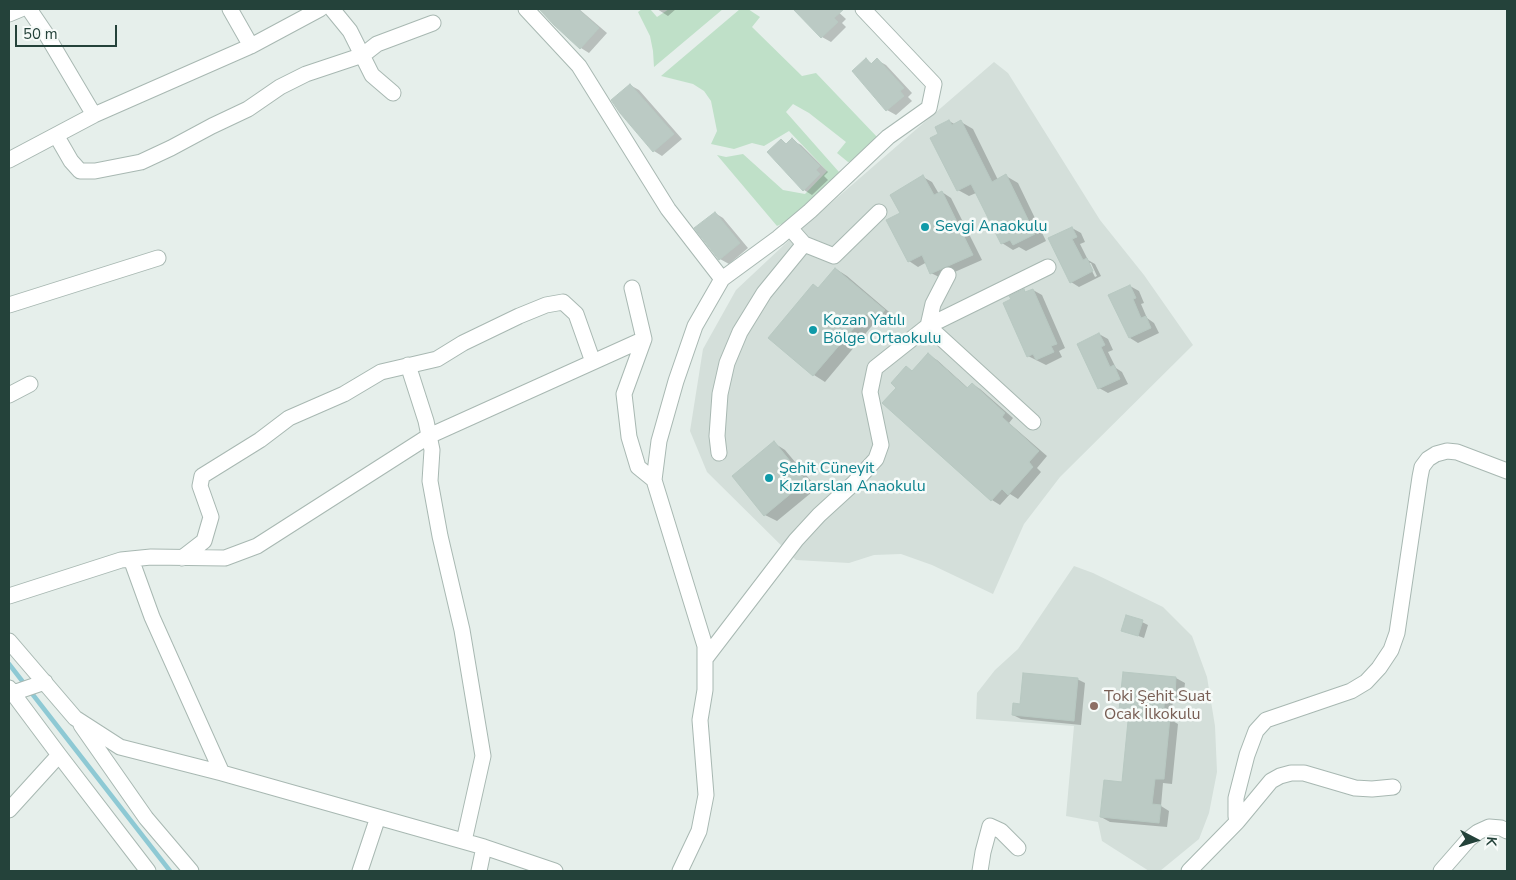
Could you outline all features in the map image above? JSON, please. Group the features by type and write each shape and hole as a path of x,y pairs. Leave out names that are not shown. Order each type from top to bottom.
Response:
{"street":[{"path":"9,14 22,9"},
{"path":"29,9 94,115"},
{"path":"230,9 251,46"},
{"path":"9,160 94,115 251,46 320,9"},
{"path":"332,9 350,31 372,75 393,92"},
{"path":"526,9 580,66 668,209 722,279"},
{"path":"680,871 699,831 706,795 700,720 705,690 705,646 654,480 659,441 679,372 695,326 722,279 790,228 888,137 929,108 934,84 863,9"},
{"path":"56,135 71,161 80,171 95,171 141,162 248,109 280,87 306,74 363,55 378,44 433,23"},
{"path":"790,228 804,244 834,256 879,212"},
{"path":"719,453 717,436 720,394 727,363 740,332 764,293 804,244"},
{"path":"9,305 158,258"},
{"path":"705,659 796,540 876,459 881,445 870,392 876,368 928,326 1048,267"},
{"path":"928,326 933,304 948,275"},
{"path":"632,288 644,339 624,394 629,437 638,467 654,480"},
{"path":"182,558 204,541 212,517 200,486 202,476 260,440 289,418 344,394 380,372 438,359 463,343 519,316 546,305 564,302 576,314 593,362"},
{"path":"928,326 1033,422"},
{"path":"9,596 121,560 151,557 225,558 257,546 429,436 644,339"},
{"path":"408,365 426,421 432,450 430,481 440,536 462,630 483,756 464,842"},
{"path":"9,395 30,384"},
{"path":"1237,822 1236,798 1247,755 1256,731 1266,720 1351,691 1366,682 1379,668 1391,650 1396,633 1422,467 1436,454 1447,451 1458,452 1507,471"},
{"path":"131,559 152,617 222,773"},
{"path":"9,641 75,718 146,818 191,871"},
{"path":"45,682 10,691 148,871"},
{"path":"75,718 120,747 222,773 484,847 555,871"},
{"path":"9,810 59,755"},
{"path":"1189,871 1237,822 1271,782 1280,776 1291,773 1304,774 1355,788 1393,788"},
{"path":"360,871 378,817"},
{"path":"980,871 990,826 1001,831 1018,848"},
{"path":"1441,871 1469,839 1478,832 1489,827 1501,828 1507,831"},
{"path":"479,871 484,847"}],"shaded area":[{"path":"994,62 1008,73 1100,220 1144,275 1193,345 1060,477 1024,524 993,594 932,565 901,554 874,555 849,563 796,560 707,472 690,431 703,349 736,290 801,229"},
{"name":"Toki Şehit Suat Ocak İlkokulu","path":"1074,566 1093,573 1163,607 1192,636 1207,677 1215,726 1217,772 1209,813 1199,839 1160,871 1149,871 1102,841 1098,822 1066,816 1074,726 976,719 977,693 995,670 1018,649"}],"green space":[{"path":"642,9 650,9 657,17 669,9 723,9 654,67 650,36 638,12"},
{"path":"740,9 748,9 760,17 752,27 802,76 816,73 879,139 854,161 848,162 837,153 846,142 809,113 793,104 786,112 839,172 799,216 777,226 717,155 726,157 743,154 783,190 805,194 827,171 789,131 764,146 752,143 734,149 711,144 717,131 711,101 704,91 693,84 661,76"}],"building":[{"path":"539,9 578,9 599,28 580,49"},
{"path":"793,9 844,9 834,18 838,22 821,38"},
{"path":"866,58 871,64 877,58 904,88 900,91 904,96 886,111 852,71"},
{"path":"630,84 674,134 653,152 611,100"},
{"path":"949,120 952,125 961,120 992,182 1006,174 1035,234 1013,245 1010,240 1001,244 971,184 957,191 930,138 938,134 935,127"},
{"path":"792,138 820,166 816,170 820,174 803,191 767,152 781,139 786,144"},
{"name":"Sevgi Anaokulu","path":"923,175 934,195 942,191 973,255 930,274 922,255 908,262 886,220 900,213 890,195"},
{"path":"715,212 740,243 719,260 694,228"},
{"path":"1072,227 1077,237 1072,239 1083,260 1087,258 1093,271 1070,283 1048,238"},
{"name":"Kozan Yatılı Bölge Ortaokulu","path":"835,268 885,310 875,322 866,314 813,376 768,338 813,284 818,288"},
{"path":"1130,285 1136,298 1133,299 1141,318 1146,316 1151,328 1129,338 1108,295"},
{"path":"1024,289 1025,292 1033,289 1057,344 1051,346 1054,352 1036,360 1033,354 1027,357 1003,303 1011,299 1009,296"},
{"path":"1099,333 1105,345 1101,347 1110,367 1114,365 1120,379 1098,389 1077,344"},
{"path":"928,353 967,388 972,383 1005,413 1002,417 1039,451 1029,462 1033,467 1008,495 1002,489 991,501 882,403 896,388 891,383 906,366 912,371"},
{"name":"Şehit Cüneyit Kızılarslan Anaokulu","path":"774,441 806,481 764,516 732,476"},
{"path":"1126,615 1143,620 1138,636 1121,631"},
{"path":"1123,672 1176,677 1175,697 1165,696 1163,717 1170,717 1164,779 1155,779 1152,804 1161,805 1159,823 1100,817 1104,780 1122,782 1129,711 1119,710"},
{"path":"1023,673 1078,678 1074,721 1012,715 1013,703 1020,704"}],"waterway":[{"path":"9,664 170,871"}],"place":[{"name":"Sevgi Anaokulu","path":"925,227"},
{"name":"Kozan Yatılı Bölge Ortaokulu","path":"813,330"},
{"name":"Şehit Cüneyit Kızılarslan Anaokulu","path":"769,478"},
{"name":"Toki Şehit Suat Ocak İlkokulu","path":"1094,706"}]}
